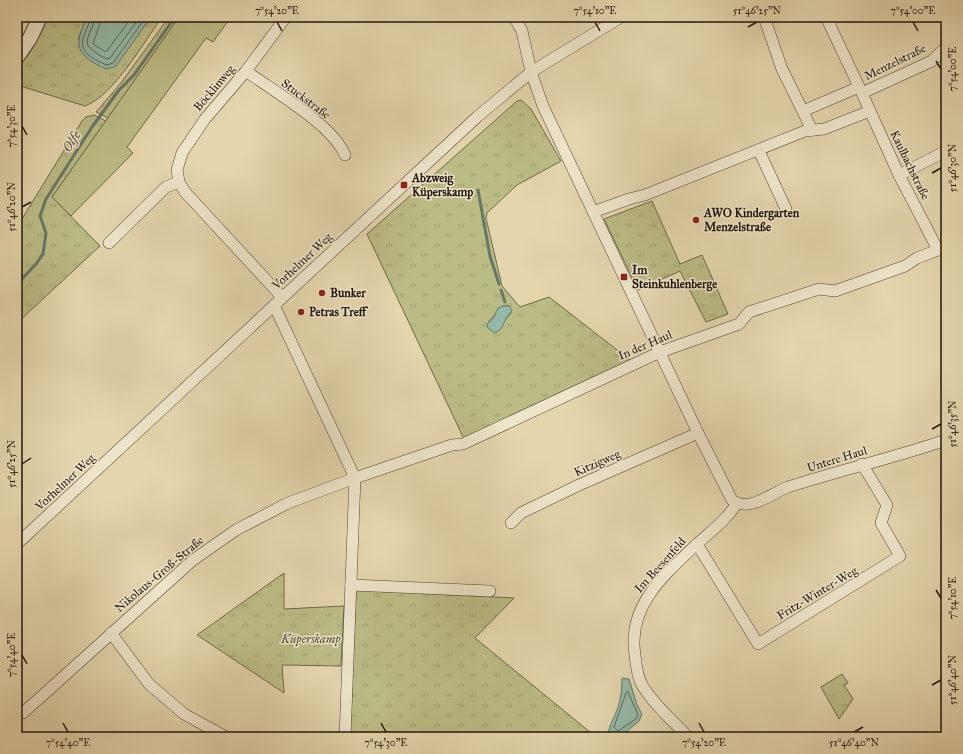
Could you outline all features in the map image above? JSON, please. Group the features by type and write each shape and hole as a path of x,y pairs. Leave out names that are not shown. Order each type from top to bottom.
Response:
{"street":[{"path":"17,57 30,38 40,17"},
{"name":"Böcklinweg","path":"179,182 177,170 178,161 182,153 205,119 246,71 286,17"},
{"path":"514,17 522,31 531,72 544,106 698,433 729,495 737,503"},
{"name":"Vorhelmer Weg","path":"17,544 477,117 531,72 621,17"},
{"path":"764,17 782,69 812,130"},
{"path":"826,17 860,90"},
{"name":"Menzelstraße","path":"803,111 860,90 932,60 946,47"},
{"name":"Stuckstraße","path":"246,71 310,117 335,138 345,155"},
{"name":"Menzelstraße","path":"860,90 870,111"},
{"path":"593,212 645,195 759,151 806,131 824,129 870,111"},
{"name":"Kaulbachstraße","path":"870,111 899,175 942,248"},
{"path":"759,151 786,210"},
{"path":"899,175 946,151"},
{"path":"110,243 166,187 179,182 185,192 278,301 355,478 345,737"},
{"name":"In der Haul","path":"355,478 452,445 464,444 660,352 739,324 749,312 820,288 835,291 905,266 917,258 942,248"},
{"name":"Kitzigweg","path":"511,523 521,513 698,433"},
{"name":"Untere Haul","path":"737,503 744,505 751,504 786,488 946,440"},
{"name":"Fritz-Winter-Weg","path":"697,544 758,644 900,556 881,523 887,505 862,464"},
{"name":"Nikolaus-Groß-Straße","path":"23,713 193,560 236,530 288,503 355,478"},
{"name":"Im Beesenfeld","path":"688,737 650,697 641,683 636,666 634,633 637,616 645,600 657,584 697,544 724,521 737,503"},
{"path":"351,585 490,591"},
{"path":"111,633 149,684 184,714 226,737"}],"green space":[{"path":"48,17 87,17 78,39 115,66 151,17 162,17 128,67 117,80 96,100 85,106 17,85 17,67 31,50"},
{"path":"169,17 179,17 108,118 96,112 120,84"},
{"path":"179,17 231,17 213,42 206,38 127,147 133,153 71,216 52,197"},
{"path":"521,100 531,109 561,161 517,185 487,213 486,218 502,286 520,307 549,297 630,360 464,439 367,234 517,101","holes":["503,306 509,306 511,313 506,319 488,328 489,321"]},
{"path":"94,115 106,121 52,197 100,246 17,323 17,227 82,121 86,117"},
{"path":"652,201 680,264 702,255 728,314 706,322 680,271 638,290 604,219"},
{"name":"Küperskamp","path":"284,573 284,609 344,606 341,666 282,665 284,693 197,635"},
{"path":"356,590 514,598 475,638 596,737 350,737"},
{"path":"842,674 848,683 844,685 853,699 839,719 821,687"}],"water":[{"path":"87,17 151,17 115,67 106,69 88,59 80,49 80,36"},
{"path":"509,306 512,311 501,329 495,333 488,328 487,324 493,319 498,308"},
{"path":"622,678 629,679 637,705 642,714 639,721 620,737 614,733 610,737 608,735 609,731 620,700"}],"waterway":[{"name":"Olfe","path":"17,287 19,282 43,254 46,233 40,216 46,199 92,127 119,90 134,75 175,17"},
{"path":"478,190 490,256 499,284"},
{"path":"501,290 505,302"}],"place":[{"name":"Abzweig Küperskamp","path":"404,185"},
{"name":"AWO Kindergarten Menzelstraße","path":"696,220"},
{"name":"Im Steinkuhlenberge","path":"624,277"},
{"name":"Bunker","path":"322,293"},
{"name":"Petras Treff","path":"301,312"}]}
